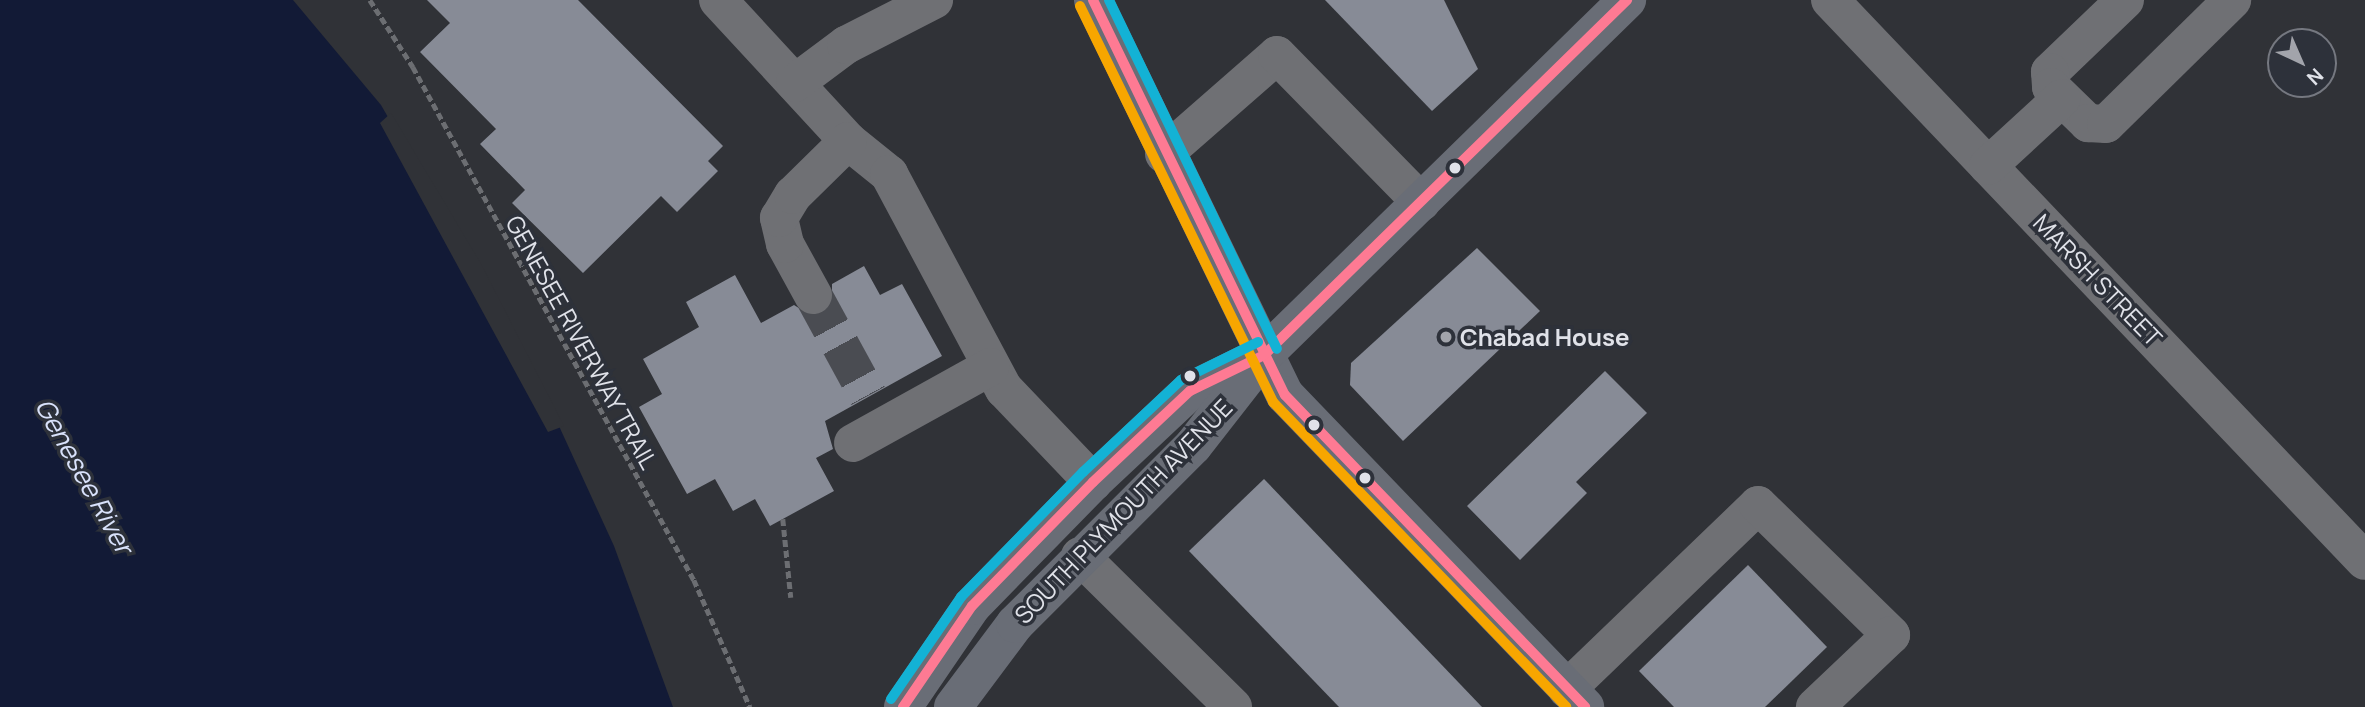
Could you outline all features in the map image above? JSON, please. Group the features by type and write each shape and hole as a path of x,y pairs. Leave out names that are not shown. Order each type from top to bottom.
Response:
{"main road":[{"path":"1093,0 1164,155 1264,355 1297,409 1576,698"},
{"path":"1264,355 1627,0"},
{"name":"SOUTH PLYMOUTH AVENUE","path":"903,707 972,606 1093,482 1190,391 1264,355"},
{"name":"SOUTH PLYMOUTH AVENUE","path":"953,707 993,649 1080,556 1193,446 1264,355"}],"street":[{"path":"718,0 848,141 889,174 990,367 1019,408 1093,482"},
{"path":"795,83 846,45 934,0"},
{"name":"MARSH STREET","path":"1830,0 2365,561"},
{"path":"2125,0 2050,72 2051,87 2088,123 2106,124 2232,0"},
{"path":"1164,155 1277,55 1421,202"},
{"path":"1988,166 2062,98"},
{"path":"813,295 785,244 779,218 793,195 848,141"},
{"path":"869,422 990,367"},
{"path":"1576,698 1758,505 1891,635 1815,707"},
{"path":"1080,556 1233,707"}],"path":[{"name":"GENESEE RIVERWAY TRAIL","path":"370,0 413,67 694,580 750,707"},
{"path":"783,519 791,598"}],"water":[{"name":"Genesee River","path":"0,0 293,0 381,105 531,365 614,546 673,707 0,707"}],"pier":[{"path":"391,113 480,262 564,426 548,432 380,123"}],"building":[{"path":"427,0 578,0 723,146 708,161 718,171 677,212 661,196 583,273 512,203 525,190 480,144 496,129 420,52 450,23"},
{"path":"1325,0 1444,0 1478,69 1432,111"},
{"name":"Chabad House","path":"1477,248 1540,311 1403,441 1350,385 1351,363"},
{"path":"864,266 880,295 902,284 942,356 825,421 833,449 816,458 834,491 770,526 755,499 733,511 715,479 687,494 639,407 662,394 643,359 699,327 686,302 735,275 761,323 794,305 813,317 832,306 832,284"},
{"path":"1605,371 1647,413 1576,482 1587,493 1520,560 1467,506"},
{"path":"1264,479 1482,707 1339,707 1189,551"},
{"path":"1748,565 1827,647 1765,707 1674,707 1639,671"}],"tunnel":[{"path":"813,295 868,396"}],"transit line":[{"path":"1093,0 1285,395 1585,707"},
{"path":"1109,0 1277,349"},
{"path":"903,707 972,606 1093,482 1190,391 1264,355 1627,0"},
{"path":"1080,6 1273,402 1566,707"},
{"path":"891,699 961,597 1083,472 1181,380 1258,342"}],"place":[{"name":"Chabad House","path":"1446,337"}]}
